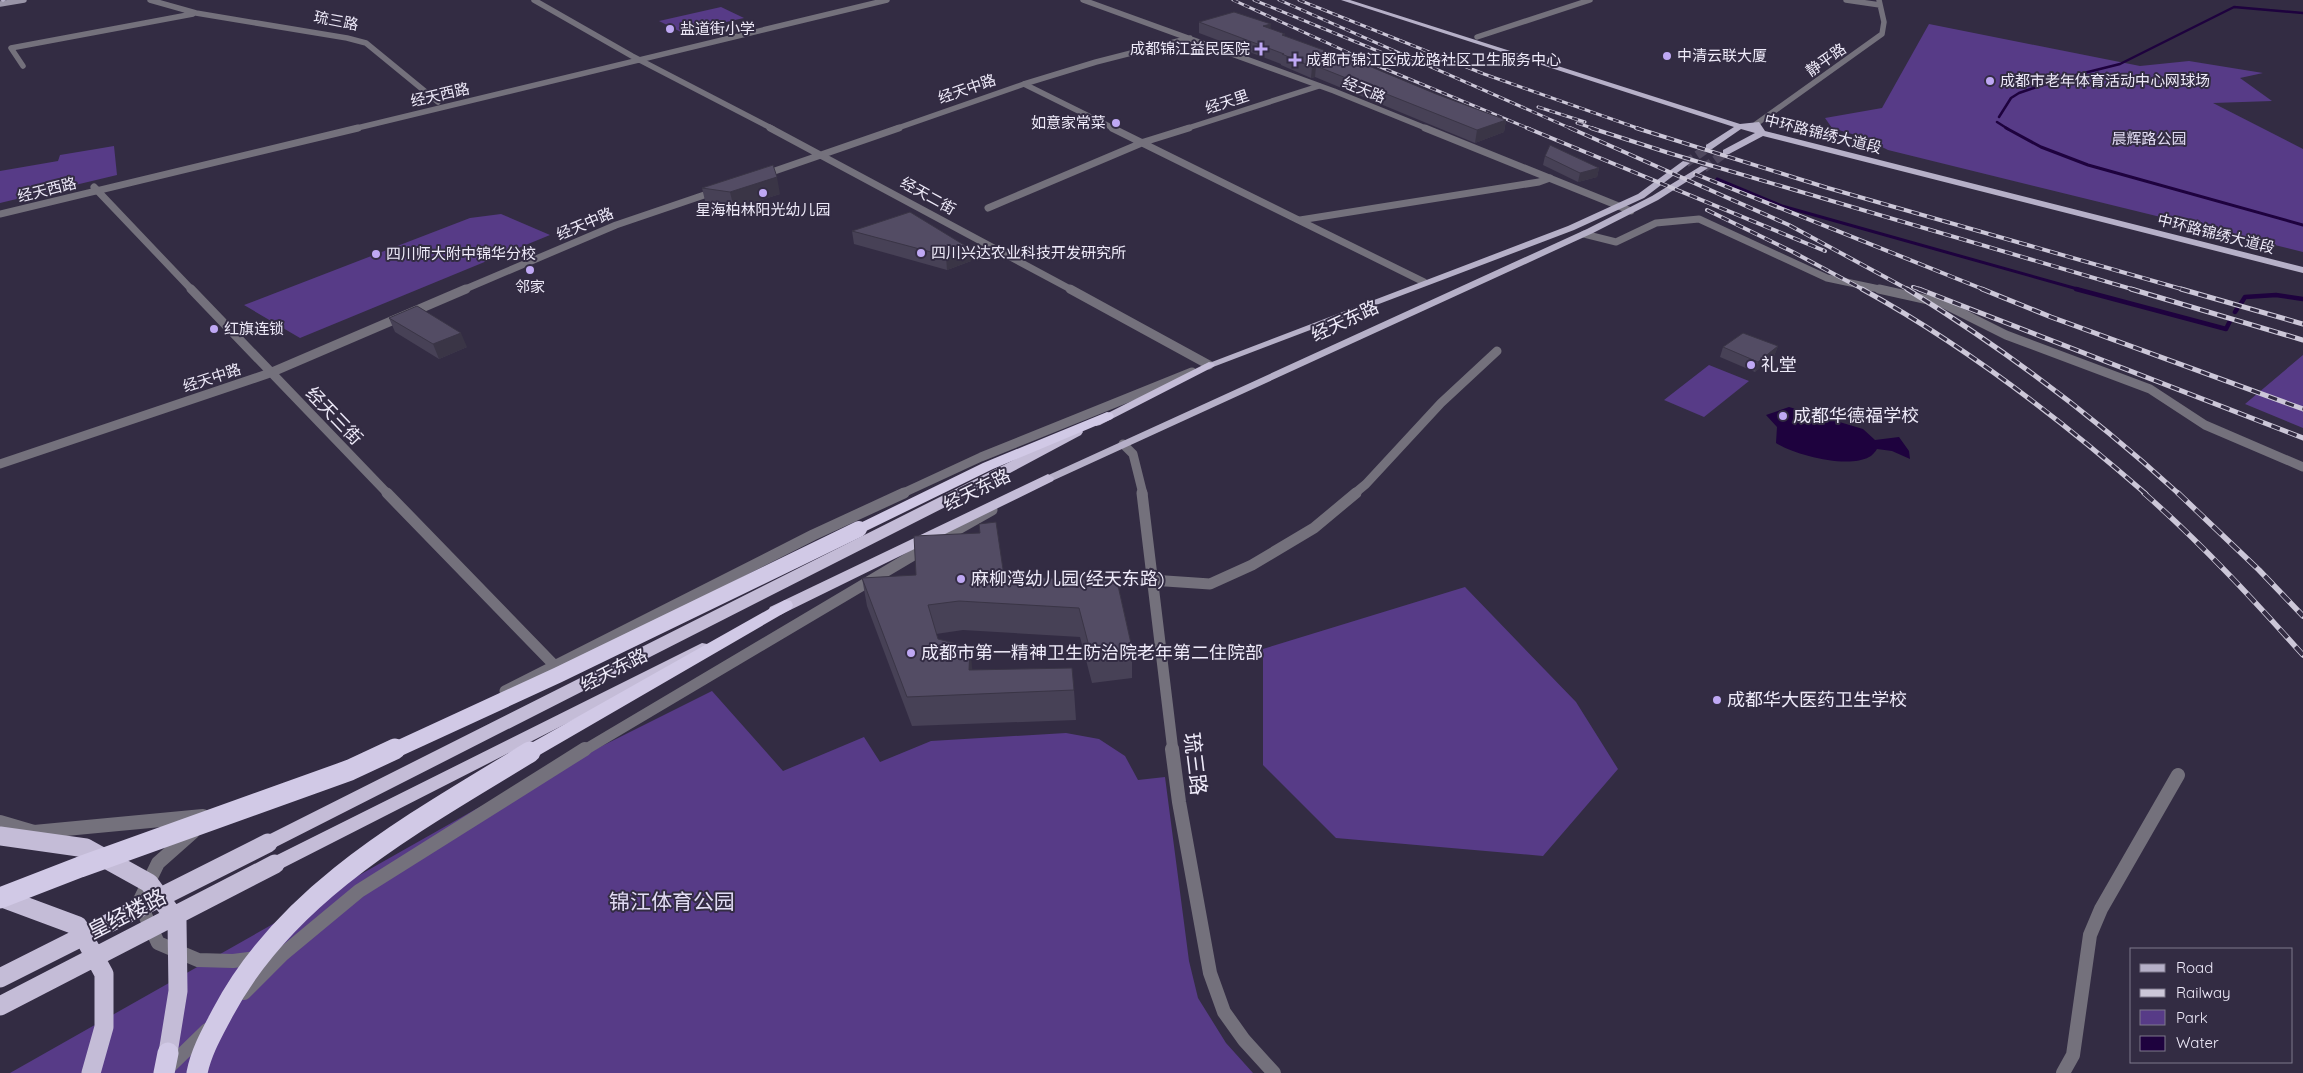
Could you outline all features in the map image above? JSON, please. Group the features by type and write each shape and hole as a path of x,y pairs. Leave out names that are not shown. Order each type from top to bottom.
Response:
{"highway":[{"name":"经天东路","path":"268,843 960,494 1107,416 1209,365"},
{"path":"0,898 80,867 350,770 558,675 988,466 1107,416"},
{"name":"经天东路","path":"275,864 785,606 1048,478"},
{"path":"197,1073 221,1009 269,941 314,897 403,831 530,752 785,606"},
{"path":"0,836 86,848 150,884 177,920 178,991 165,1066 158,1073"},
{"name":"皇经楼路","path":"0,978 268,843"},
{"name":"皇经楼路","path":"0,1006 275,864"},
{"path":"0,898 78,926 104,974 104,1027 91,1073"}],"main road":[{"path":"1,1 24,0"},
{"name":"中环路锦绣大道段","path":"1344,0 1762,133 2303,270"},
{"name":"中环路锦绣大道段","path":"1360,0 1756,124 2303,263"},
{"path":"1709,147 1740,126 1756,124 1762,133 1726,152"},
{"name":"经天东路","path":"1209,365 1424,282 1571,228 1641,196 1686,163"},
{"name":"经天东路","path":"1048,478 1584,234 1631,211 1704,168"}],"street":[{"name":"琉三路","path":"150,0 196,13 347,38 366,43 438,102"},
{"name":"经天二街","path":"534,0 632,56 823,155 1209,365"},
{"name":"经天西路","path":"0,214 95,188 438,102 866,0"},
{"name":"经天西路","path":"0,209 640,60 887,0"},
{"name":"经天路","path":"1083,0 1319,86 1631,211"},
{"path":"1473,36 1579,0"},
{"path":"1473,36 1590,0"},
{"path":"1846,0 1879,3"},
{"name":"静平路","path":"1756,124 1882,34 1884,22 1879,3"},
{"path":"24,66 11,48 196,13"},
{"name":"经天中路","path":"752,179 1024,84 1096,62 1190,38"},
{"path":"1024,84 1424,282"},
{"name":"经天里","path":"988,208 1144,142 1319,86"},
{"path":"1300,220 1539,182 1550,178"},
{"name":"经天三街","path":"95,188 270,373 554,666"},
{"name":"经天中路","path":"0,464 270,373 616,225 726,188"},
{"path":"1584,234 1616,242 1656,223 1699,219 1827,278 1942,303 2006,335 2150,389 2206,425 2303,467"},
{"path":"1152,580 1210,584 1252,566 1314,528 1366,484 1441,403 1498,351"},
{"path":"0,822 34,832 212,815 296,797 813,534 963,465 1209,365"},
{"name":"琉三路","path":"1123,444 1133,454 1146,504 1152,580 1179,802 1210,973 1224,1012 1244,1040 1274,1073"},
{"path":"165,1066 283,954 359,892 620,727 1048,478"},
{"path":"2064,1073 2073,1056 2090,935 2101,909 2178,775"},
{"path":"212,815 158,863 139,902 158,943 198,960 234,962 283,954"}],"green space":[{"path":"721,7 744,18 681,32 659,21"},
{"name":"晨辉路公园","path":"1929,24 2140,66 2189,61 2263,73 2240,78 2272,101 2213,103 2303,149 2303,252 1888,150 1862,137 1832,128 1825,118 1882,108"},
{"path":"114,146 117,175 0,203 0,171 58,161 60,155"},
{"path":"501,214 550,235 300,338 244,305 470,218"},
{"path":"2303,355 2303,428 2245,404"},
{"path":"1709,365 1749,381 1704,417 1664,400"},
{"path":"1465,587 1576,702 1618,769 1543,856 1336,838 1263,765 1263,649"},
{"name":"锦江体育公园","path":"712,691 783,771 864,737 880,762 931,741 1066,733 1099,739 1125,756 1138,780 1165,777 1189,961 1198,998 1226,1043 1253,1073 10,1073 476,809"}],"water":[{"path":"1789,407 1863,429 1875,440 1899,437 1909,451 1910,459 1892,451 1877,449 1870,456 1860,460 1848,462 1835,461 1808,456 1785,448 1776,443 1777,427 1766,415"}],"building":[{"path":"1234,12 1271,24 1263,26 1285,34 1282,35 1329,52 1333,51 1436,94 1506,120 1477,130 1199,22"},
{"path":"1550,145 1599,168 1580,173 1545,156"},
{"path":"773,165 777,177 730,192 702,188"},
{"path":"910,212 969,248 946,256 852,231"},
{"path":"417,306 461,333 433,344 389,318"},
{"path":"1743,333 1778,346 1758,362 1723,347"},
{"path":"996,522 1004,576 1117,581 1132,648 1091,654 1079,608 959,601 928,605 938,639 970,647 969,670 1072,668 1074,690 907,697 862,578 916,575 914,536 980,533 979,524"}],"waterway":[{"path":"1999,117 2011,98 2019,93 2060,79 2120,64 2234,7 2303,13"},
{"path":"1997,122 2008,129"},
{"path":"2006,128 2041,147 2088,165 2303,225"},
{"path":"1717,179 1782,206 2081,290"},
{"path":"2076,289 2226,329 2231,319"},
{"path":"2240,305 2245,297 2276,295 2303,299"}],"tunnel":[{"path":"1686,163 1709,147"},
{"path":"1704,168 1726,152"}],"railway":[{"path":"1233,0 1378,66 1530,129"},
{"path":"1254,0 1412,65"},
{"path":"1279,0 1572,129"},
{"path":"1299,0 1484,74 1640,129"},
{"path":"1538,107 1585,122"},
{"path":"1577,123 1595,129"},
{"path":"1527,128 1825,251"},
{"path":"1570,128 1789,225 1909,290"},
{"path":"1591,128 1672,154 2135,290"},
{"path":"1636,128 1828,188 2185,290"},
{"path":"1695,174 1985,290"},
{"path":"1707,210 1791,251 1864,290"},
{"path":"1913,287 1919,289"},
{"path":"1862,289 1973,358 2079,437 2146,494"},
{"path":"1907,289 1979,336 2048,385 2115,438 2179,494"},
{"path":"1919,289 2303,438"},
{"path":"1982,289 2051,317 2303,409"},
{"path":"2131,289 2303,340"},
{"path":"2181,289 2303,324"},
{"path":"2144,493 2226,571 2303,655"},
{"path":"2178,493 2259,570 2303,616"}],"place":[{"name":"盐道街小学","path":"670,29"},
{"name":"成都锦江益民医院","path":"1261,49"},
{"name":"中清云联大厦","path":"1667,56"},
{"name":"成都市锦江区成龙路社区卫生服务中心","path":"1295,60"},
{"name":"成都市老年体育活动中心网球场","path":"1990,81"},
{"name":"如意家常菜","path":"1116,123"},
{"name":"星海柏林阳光幼儿园","path":"763,193"},
{"name":"四川兴达农业科技开发研究所","path":"921,253"},
{"name":"四川师大附中锦华分校","path":"376,254"},
{"name":"邻家","path":"530,270"},
{"name":"红旗连锁","path":"214,329"},
{"name":"礼堂","path":"1751,365"},
{"name":"成都华德福学校","path":"1783,416"},
{"name":"麻柳湾幼儿园(经天东路)","path":"961,579"},
{"name":"成都市第一精神卫生防治院老年第二住院部","path":"911,653"},
{"name":"成都华大医药卫生学校","path":"1717,700"}]}
